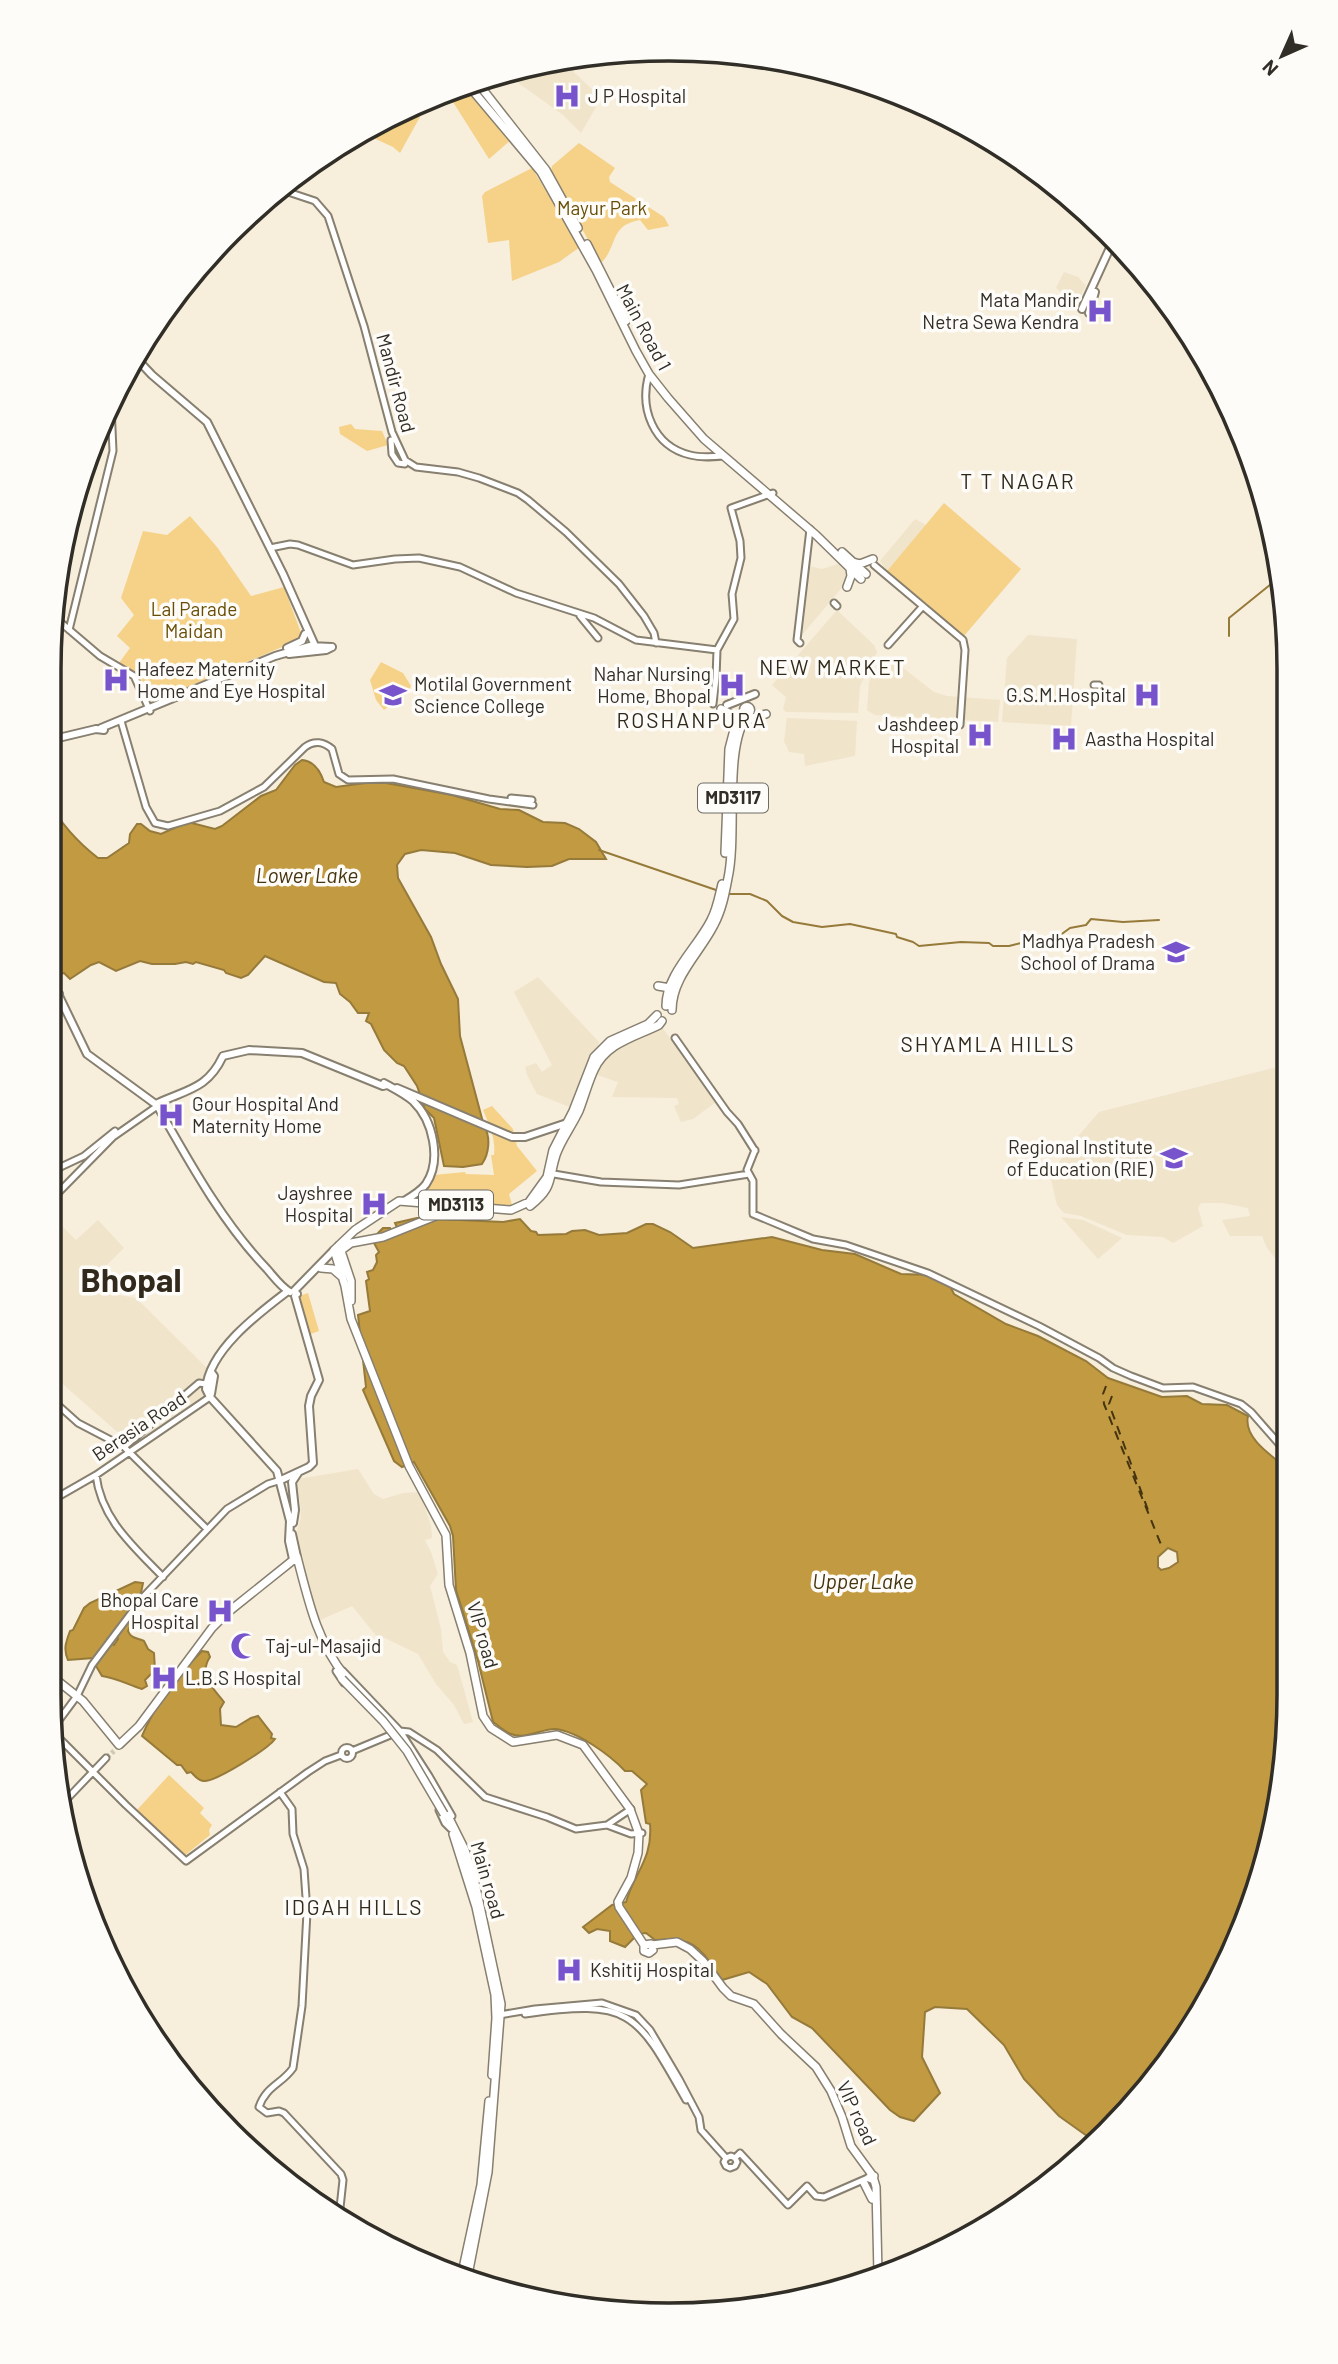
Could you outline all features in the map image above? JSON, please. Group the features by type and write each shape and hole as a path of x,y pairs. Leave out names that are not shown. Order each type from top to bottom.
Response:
{"main road":[{"name":"Main Road 1","path":"484,91 546,170 652,371 706,436 851,564"},
{"name":"Main Road 1","path":"475,94 541,172 603,278 649,374 697,432 863,577"},
{"path":"1085,311 1110,251"},
{"path":"142,366 207,422 270,548 313,647"},
{"path":"141,368 203,423 313,647"},
{"path":"847,587 851,564 873,562"},
{"path":"305,624 317,642 328,646"},
{"path":"281,654 302,641 305,634"},
{"path":"281,654 326,650 328,646"},
{"path":"61,738 121,723 281,654 328,646"},
{"path":"289,654 313,647"},
{"path":"755,694 724,707 738,727 752,718 766,714"},
{"name":"MD3117","path":"721,898 712,919 682,963 670,988 669,1008 681,976 714,925 721,898 724,884 729,749 746,712"},
{"path":"658,986 670,988"},
{"path":"61,1007 87,1054 157,1105 198,1177 241,1240 293,1293 319,1380 309,1405 313,1463 281,1480"},
{"name":"MD3113","path":"337,1250 355,1230 393,1204 404,1201 512,1210 529,1202 551,1173 553,1150 590,1065 599,1051 614,1039 660,1018 656,1027 615,1045 600,1058 578,1113 556,1155 551,1173 544,1194 523,1211 512,1214 453,1209 383,1237 350,1244"},
{"path":"157,1105 206,1082 223,1056 249,1050 295,1052 401,1089 512,1137 525,1137 565,1123"},
{"path":"389,1086 413,1101 424,1116 433,1139 433,1165 425,1187 404,1201"},
{"path":"293,1293 337,1250 350,1244"},
{"path":"347,1268 350,1244"},
{"path":"211,1396 215,1359 230,1342 321,1268 337,1250"},
{"name":"VIP road","path":"337,1250 351,1281 352,1318"},
{"name":"VIP road","path":"337,1250 352,1318 411,1465 448,1528 454,1592 473,1652 488,1718 493,1726 513,1738 553,1732 578,1739 593,1750 639,1819 642,1856 625,1894 623,1909 646,1943"},
{"path":"321,1268 333,1269 342,1277"},
{"path":"213,1374 206,1384 211,1396 277,1471 281,1480 292,1520 296,1572 309,1619 322,1648 341,1674 386,1718 410,1749 453,1828 476,1907 498,2016 488,2172 470,2268"},
{"path":"292,1520 295,1510 292,1482 299,1472"},
{"path":"259,1587 295,1560"},
{"path":"61,1683 77,1696 117,1748 139,1726 212,1628 295,1560"},
{"path":"295,1560 318,1630 341,1674"},
{"path":"286,1568 296,1572"},
{"name":"Main road","path":"453,1828 471,1869 489,1942 497,1979 498,2016"},
{"name":"VIP road","path":"640,1833 636,1866 618,1904 622,1914 646,1943"},
{"name":"VIP road","path":"646,1943 677,1942 690,1949 731,1996 754,2004 781,2035 816,2067 831,2091 851,2146 868,2180"},
{"path":"463,2266 482,2177 498,2016"},
{"path":"868,2180 872,2199 876,2266"},
{"path":"868,2180 875,2266"}],"street":[{"name":"Mandir Road","path":"289,195 315,204 323,213 351,290 392,432 405,460 416,467 458,472 479,478 518,493 528,500 566,532 619,584 644,616 654,633 654,643"},
{"name":"Mandir Road","path":"351,290 391,440 405,464 415,469 458,474 516,495 585,552 614,582 650,630 654,643"},
{"path":"649,374 646,393 648,418 662,439 691,456 723,456"},
{"path":"69,630 113,451 112,427"},
{"path":"713,704 717,650 734,620 732,594 741,558 740,541 731,508 771,494"},
{"path":"800,643 797,640 810,529"},
{"path":"270,548 298,545 353,565 413,558 449,564 471,571 516,593 594,618 636,640 717,650"},
{"path":"873,562 963,640 965,650 960,724"},
{"path":"888,644 921,605"},
{"path":"578,613 598,638"},
{"path":"63,625 100,656 134,676 149,709"},
{"path":"121,723 142,797 155,823 168,826 206,816 235,804 264,787 305,747 316,743 332,749 339,774 348,780 393,779 489,799 532,803"},
{"path":"675,1038 755,1150 749,1174 753,1181 753,1214 813,1239 846,1245 928,1273 1039,1326 1131,1376 1163,1388 1194,1387 1241,1404 1277,1442"},
{"path":"61,1167 100,1146 157,1105"},
{"path":"61,1190 100,1146"},
{"path":"551,1173 601,1182 679,1185 749,1174"},
{"path":"126,1450 199,1383 206,1384"},
{"name":"Berasia Road","path":"61,1495 96,1475 126,1450 211,1396"},
{"path":"61,1408 78,1423 126,1450 207,1529"},
{"path":"96,1475 101,1502 114,1525 163,1577"},
{"path":"62,1716 77,1696 92,1665 144,1596 207,1529 239,1500 281,1480"},
{"path":"341,1674 349,1676 400,1731 444,1801 454,1821 453,1828 445,1823 410,1759 392,1734 342,1680 341,1674"},
{"path":"64,1743 186,1861 325,1761 341,1755 349,1758 352,1751 400,1731 409,1732 436,1750 485,1797 576,1829 607,1825 632,1809"},
{"path":"70,1796 106,1758"},
{"path":"280,1792 292,1809 293,1834 304,1869 307,1939 302,2006 293,2068 268,2091 260,2107 267,2113 284,2113 341,2174 343,2179 340,2206"},
{"path":"607,1825 631,1834 640,1833"},
{"path":"498,2016 602,2003 636,2015 650,2030 683,2086 701,2130 726,2158"},
{"path":"735,2158 741,2153 788,2205 807,2186 816,2196 824,2197 836,2190 868,2180"},
{"path":"726,2158 725,2164 730,2168 736,2164 735,2158"},
{"path":"726,2158 735,2158"}],"shaded area":[{"name":"J P Hospital","path":"571,69 600,100 581,133 563,115 517,82"},
{"path":"1064,272 1078,277 1086,286 1076,304 1056,288"},
{"path":"915,519 926,525 887,571 880,561"},
{"path":"841,563 847,571 844,585 802,635 809,566 822,569"},
{"path":"837,610 874,645 877,652 860,686 858,713 786,712 783,709 786,697 772,685"},
{"path":"1028,635 1077,639 1071,726 1002,722 1007,658"},
{"path":"889,657 934,692 947,696 1000,700 998,722 875,715 867,710 869,682 882,658"},
{"path":"787,718 857,721 855,756 805,766 804,754 789,752 784,741"},
{"path":"538,977 599,1042 598,1049 583,1074 572,1108 537,1094 527,1075 525,1067 536,1063 542,1072 552,1065 514,992"},
{"path":"662,1027 716,1102 693,1119 681,1122 674,1106 679,1104 677,1098 612,1097 618,1082 594,1074 607,1056 618,1048"},
{"name":"Regional Institute of Education (RIE)","path":"1277,1067 1277,1260 1262,1236 1230,1236 1222,1220 1250,1216 1248,1208 1222,1203 1201,1203 1198,1208 1203,1226 1173,1243 1163,1237 1127,1235 1081,1216 1064,1213 1057,1205 1050,1175 1099,1112"},
{"path":"1061,1217 1083,1220 1122,1238 1098,1259"},
{"path":"98,1220 124,1248 104,1268 113,1277 119,1295 136,1298 211,1372 213,1392 127,1453 123,1437 61,1383 61,1225 76,1240"},
{"path":"358,1469 374,1494 383,1499 403,1493 420,1492 431,1526 432,1538 425,1540 438,1574 430,1586 441,1629 443,1652 450,1662 457,1665 473,1722 464,1724 418,1654 385,1638 379,1639 352,1606 318,1621 301,1559 297,1532 301,1517 300,1502 295,1487 298,1479"}],"green space":[{"path":"472,95 511,140 489,159 453,102"},
{"path":"421,114 400,153 374,138"},
{"name":"Mayur Park","path":"579,143 615,168 609,177 610,182 664,217 669,226 648,230 640,220 630,223 619,232 601,263 551,173 552,166"},
{"path":"532,168 580,247 559,262 512,281 509,240 488,243 482,196"},
{"path":"351,424 355,429 382,431 388,445 367,451 340,434 339,427"},
{"path":"944,503 1021,569 964,636 887,571"},
{"name":"Lal Parade Maidan","path":"190,516 217,547 251,596 284,587 303,638 153,702 147,699 138,676 119,663 130,648 117,636 134,615 121,598 143,531 167,535"},
{"path":"381,662 403,673 411,686 408,692 384,710 376,700 370,680"},
{"path":"492,1106 513,1129 517,1146 537,1171 509,1194 512,1205 414,1199 431,1184 434,1175 465,1172 494,1175 491,1155 494,1155 494,1143 483,1110"},
{"path":"308,1293 319,1331 308,1335 296,1297"},
{"path":"169,1775 204,1808 200,1813 212,1825 210,1835 183,1857 136,1811"}],"water":[{"name":"Lower Lake","path":"302,760 313,764 324,782 336,787 386,783 452,795 500,809 519,810 543,822 565,823 579,829 596,842 606,859 569,859 552,866 527,867 491,865 455,853 421,850 405,854 397,865 398,878 431,937 458,999 460,1036 488,1135 488,1150 482,1164 444,1166 434,1118 425,1109 417,1086 404,1066 384,1050 371,1024 366,1021 369,1013 358,1013 340,994 336,983 324,982 265,956 248,975 241,978 196,962 152,964 140,961 116,971 99,962 70,979 64,973 61,974 61,820 98,858 107,858 129,843 130,834 137,824 161,834 188,822 215,829 222,826 261,796 276,790"},
{"name":"Upper Lake","path":"417,1218 503,1222 520,1219 538,1235 585,1230 599,1235 627,1233 646,1224 653,1224 693,1248 772,1237 822,1250 855,1254 901,1274 931,1275 949,1284 954,1294 1006,1324 1038,1336 1086,1361 1108,1378 1162,1397 1187,1396 1202,1404 1227,1405 1248,1416 1250,1432 1254,1439 1277,1460 1277,1695 1272,1774 1265,1814 1256,1852 1230,1928 1195,1999 1151,2065 1126,2096 1087,2136 1059,2116 1024,2079 1004,2045 967,2009 935,2007 925,2012 922,2057 940,2093 914,2121 900,2117 890,2110 812,2028 792,2017 767,1984 749,1972 722,1980 702,1953 689,1943 669,1939 655,1940 646,1933 638,1934 625,1947 610,1941 610,1931 597,1929 589,1933 583,1927 612,1905 626,1902 649,1847 650,1824 646,1823 641,1790 647,1784 632,1771 625,1771 602,1751 573,1734 555,1729 516,1736 493,1722 456,1590 450,1526 414,1462 402,1467 394,1461 363,1390 366,1387 358,1315 370,1311 367,1272 373,1270 377,1262 376,1255 379,1252 374,1243 375,1236 383,1228 398,1230 395,1223","holes":["1168,1548 1177,1552 1178,1562 1169,1568 1161,1570 1158,1567 1158,1557"]},
{"path":"135,1582 143,1583 141,1593 135,1597 133,1606 94,1658 68,1660 65,1649 67,1639 84,1608"},
{"path":"129,1621 132,1623 129,1634 144,1641 154,1653 155,1670 145,1680 147,1686 142,1689 102,1676 96,1666 110,1643 114,1645 118,1639 117,1635"},
{"path":"202,1651 208,1652 210,1657 206,1670 208,1681 224,1702 220,1709 221,1725 236,1727 258,1716 272,1734 271,1738 275,1739 241,1764 204,1781 191,1772 187,1773 181,1765 177,1765 142,1736 168,1691"}],"waterway":[{"path":"1229,636 1229,618 1271,584"},
{"path":"599,850 716,890"},
{"path":"728,894 750,894 767,901 782,916 793,922 822,927 850,924 896,934 897,937 919,946 961,942 989,943 993,946 1037,943 1059,936 1070,928 1086,925 1091,919 1123,922 1159,920"}],"ferry route":[{"path":"1106,1386 1104,1404 1162,1547"},
{"path":"1112,1396 1109,1404 1148,1510"}],"tunnel":[{"path":"106,1758 114,1751"}],"place":[{"name":"J P Hospital","path":"567,96"},
{"name":"Mata Mandir Netra Sewa Kendra","path":"1100,311"},
{"name":"Hafeez Maternity Home and Eye Hospital","path":"116,680"},
{"name":"Nahar Nursing Home, Bhopal","path":"732,685"},
{"name":"Motilal Government Science College","path":"393,695"},
{"name":"G.S.M.Hospital","path":"1147,695"},
{"name":"Jashdeep Hospital","path":"980,735"},
{"name":"Aastha Hospital","path":"1064,739"},
{"name":"Madhya Pradesh School of Drama","path":"1176,952"},
{"name":"Gour Hospital And Maternity Home","path":"171,1115"},
{"name":"Regional Institute of Education (RIE)","path":"1174,1158"},
{"name":"Jayshree Hospital","path":"374,1204"},
{"name":"Bhopal Care Hospital","path":"220,1611"},
{"name":"Taj-ul-Masajid","path":"244,1646"},
{"name":"L.B.S Hospital","path":"164,1678"},
{"name":"Kshitij Hospital","path":"569,1970"}],"district":[{"name":"T T NAGAR","path":"1018,482"},
{"name":"NEW MARKET","path":"833,668"},
{"name":"ROSHANPURA","path":"692,721"},
{"name":"SHYAMLA HILLS","path":"988,1045"},
{"name":"Bhopal","path":"131,1280"},
{"name":"IDGAH HILLS","path":"354,1908"}]}
